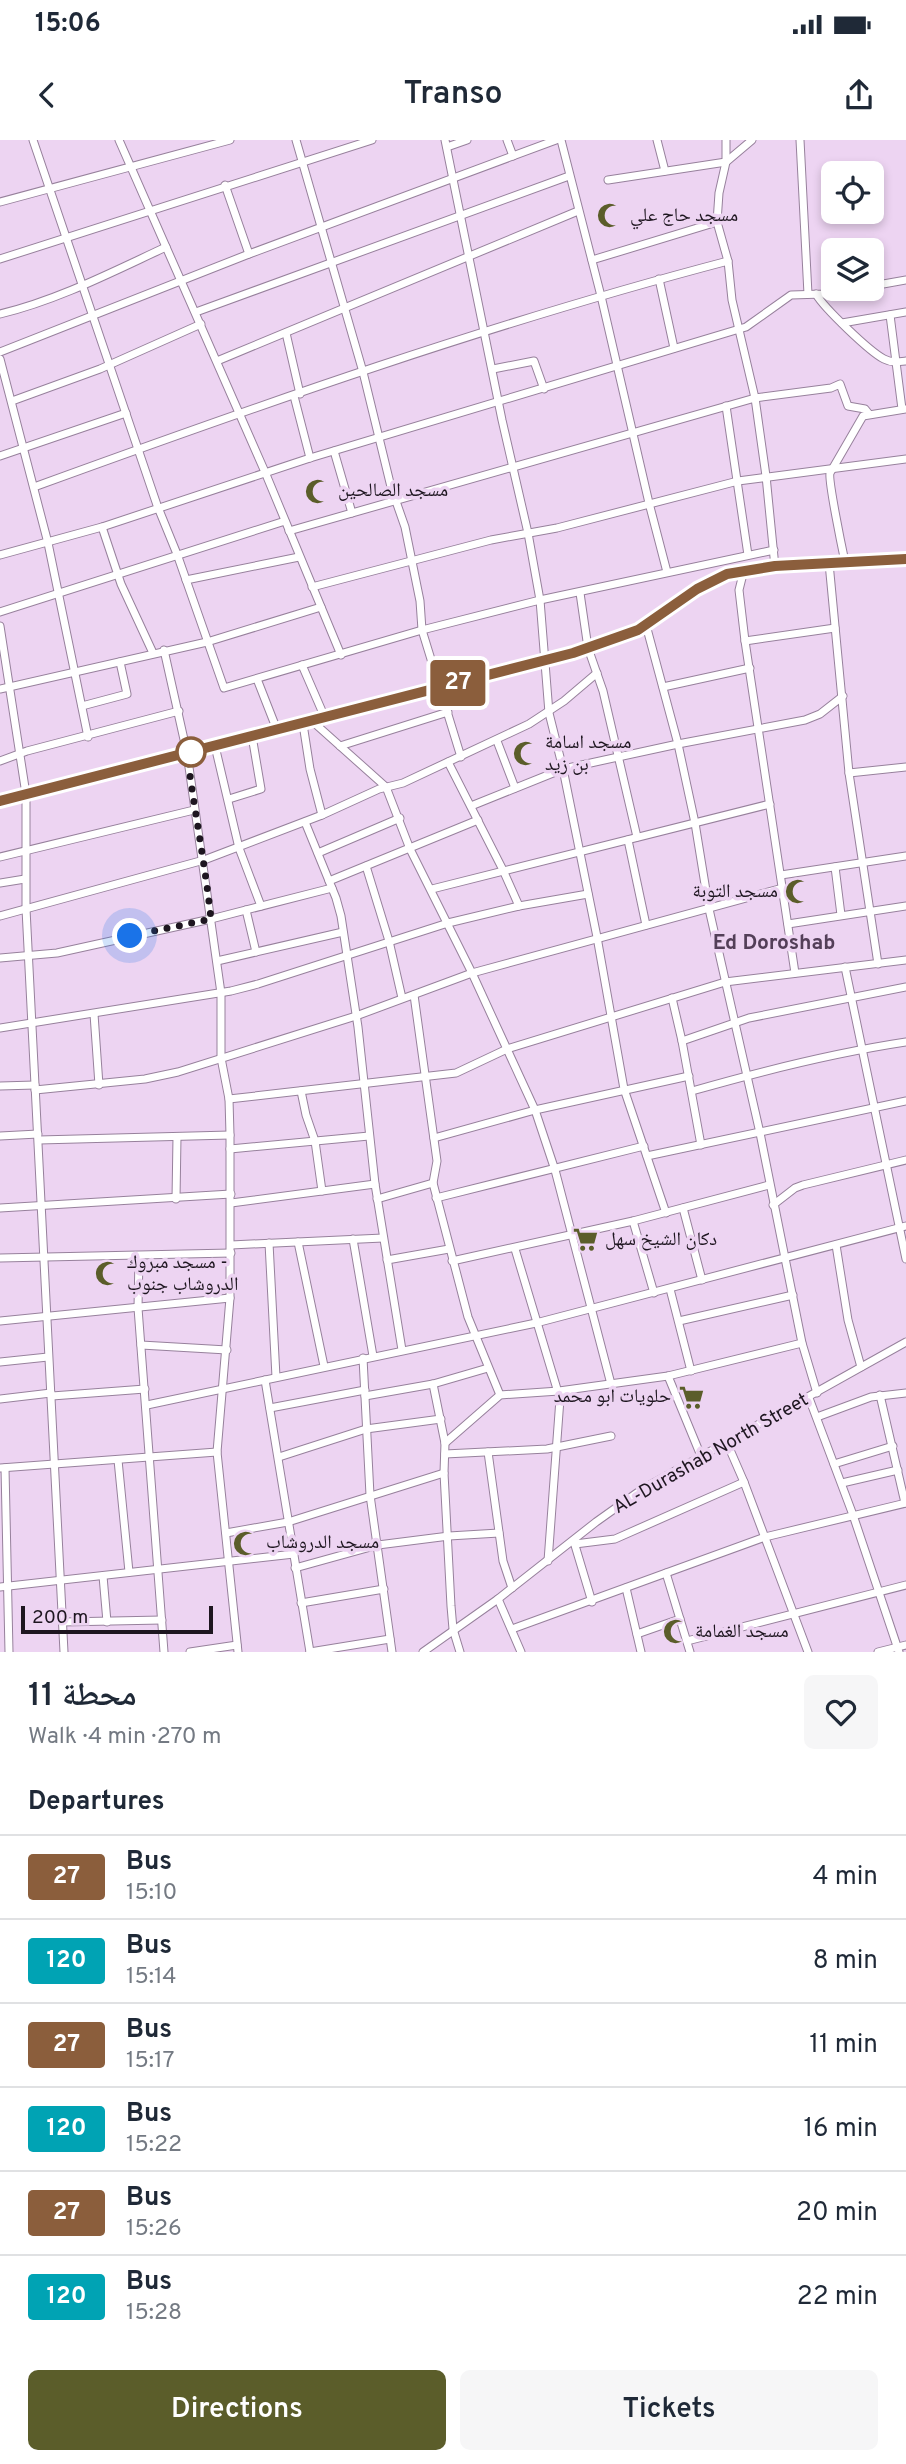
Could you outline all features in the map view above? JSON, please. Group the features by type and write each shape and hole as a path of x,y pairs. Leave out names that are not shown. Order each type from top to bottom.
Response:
{"street":[{"path":"33,140 157,505 177,554 223,688 422,630 540,600 774,550"},
{"path":"119,140 241,415 341,655"},
{"path":"0,202 130,169 201,144 230,140"},
{"path":"296,140 397,501 420,601 422,630 461,757"},
{"path":"0,259 372,140"},
{"path":"467,140 446,144 528,533 540,600 549,713 597,937 624,1089 666,1213"},
{"path":"507,140 513,156"},
{"path":"0,352 249,254 558,140 592,260 667,572"},
{"path":"657,140 665,171"},
{"path":"726,140 726,162 719,193 718,222 728,261 732,300 755,398 775,566"},
{"path":"608,180 726,162 752,140"},
{"path":"800,140 812,294 877,354 896,363 906,361"},
{"path":"196,312 569,176"},
{"path":"225,186 249,254"},
{"path":"216,361 578,211"},
{"path":"592,260 718,222"},
{"path":"0,314 30,307 166,247"},
{"path":"34,487 485,332 728,261"},
{"path":"659,279 674,348"},
{"path":"884,284 906,280"},
{"path":"0,555 102,527 310,458 740,329 749,326 791,295 821,293"},
{"path":"842,323 906,312"},
{"path":"845,562 828,479 859,420 869,414 904,409 890,315"},
{"path":"12,401 109,365 201,324"},
{"path":"286,333 310,458"},
{"path":"0,359 48,543 88,737"},
{"path":"493,369 534,361 544,389"},
{"path":"289,531 755,398 831,388 840,384 848,406 865,410 869,414"},
{"path":"726,405 748,555"},
{"path":"0,456 126,413"},
{"path":"334,451 352,513"},
{"path":"312,587 491,540 557,528 738,481 906,459"},
{"path":"0,612 285,521"},
{"path":"102,527 118,574 153,653"},
{"path":"186,580 299,557"},
{"path":"0,801 588,648 629,634 714,579 744,570 906,559"},
{"path":"829,564 849,773 878,964"},
{"path":"744,570 739,590 745,641 796,973"},
{"path":"580,593 588,648 620,757 637,838"},
{"path":"0,689 207,642 321,607"},
{"path":"646,625 678,744 695,823 709,909 760,1133 802,1343 817,1393"},
{"path":"0,626 26,794 28,957 64,1652"},
{"path":"745,641 835,628"},
{"path":"164,650 179,711 204,860 221,993 221,1058 229,1099 230,1135 230,1298 217,1452 238,1648 190,1652"},
{"path":"82,706 127,694 120,662"},
{"path":"302,665 325,718"},
{"path":"663,687 750,668"},
{"path":"0,916 204,860 305,822 386,787 403,783 497,741 549,713 597,673"},
{"path":"257,680 277,730"},
{"path":"471,806 563,769 805,720 820,714 843,696"},
{"path":"0,761 19,753 179,711"},
{"path":"340,746 448,712"},
{"path":"312,721 386,787 411,849 449,923 535,1110 555,1170 611,1384"},
{"path":"303,724 310,769 322,815"},
{"path":"229,799 261,789 252,736"},
{"path":"497,741 515,789"},
{"path":"215,746 239,848 261,906"},
{"path":"448,762 519,906"},
{"path":"849,773 906,767"},
{"path":"432,889 770,804"},
{"path":"0,857 194,810"},
{"path":"318,853 400,818"},
{"path":"0,958 57,953 261,906 330,884 366,866 478,820"},
{"path":"305,822 330,884 343,932 356,1016 377,1199 402,1350"},
{"path":"628,840 646,925"},
{"path":"781,875 906,856"},
{"path":"366,866 389,941 402,998"},
{"path":"835,867 841,915"},
{"path":"0,883 25,879"},
{"path":"0,1086 35,1088 99,1085 161,1077 249,1047 356,1016 472,973 783,888"},
{"path":"0,1028 221,993 258,984 449,923 519,906 588,894"},
{"path":"788,924 906,906"},
{"path":"246,910 256,952"},
{"path":"217,961 343,932"},
{"path":"229,1099 456,1073 506,1049 725,982 906,960"},
{"path":"845,967 861,1049 903,1227 906,1259"},
{"path":"682,1041 734,1022 850,996 906,987"},
{"path":"414,995 438,1161 433,1183 436,1198 476,1337 500,1395"},
{"path":"672,998 701,1145"},
{"path":"93,1014 99,1085"},
{"path":"692,1091 861,1049 906,1042"},
{"path":"435,1138 535,1110 689,1076"},
{"path":"301,1091 315,1141 322,1191"},
{"path":"647,1156 906,1101"},
{"path":"0,1136 230,1135"},
{"path":"230,1149 369,1136"},
{"path":"176,1199 177,1137"},
{"path":"436,1198 644,1146"},
{"path":"773,1205 794,1188 906,1160"},
{"path":"377,1199 433,1183"},
{"path":"231,1203 375,1184"},
{"path":"452,1261 633,1221 769,1185"},
{"path":"0,1208 231,1194"},
{"path":"683,1208 702,1280"},
{"path":"633,1221 654,1293"},
{"path":"147,1405 536,1323 903,1227"},
{"path":"0,1258 139,1256 231,1249 269,1243 383,1238"},
{"path":"353,1239 373,1356"},
{"path":"298,1242 324,1366"},
{"path":"269,1243 276,1377"},
{"path":"836,1245 848,1320 861,1367"},
{"path":"387,1260 449,1249"},
{"path":"514,1249 559,1391 560,1409 548,1561"},
{"path":"139,1256 138,1308 164,1652"},
{"path":"670,1289 691,1371"},
{"path":"679,1321 793,1295"},
{"path":"0,1321 230,1298"},
{"name":"AL-Durashab North Street","path":"423,1652 574,1543 596,1522 641,1490 906,1342"},
{"path":"445,1443 500,1395 559,1391 668,1376 802,1343"},
{"path":"141,1345 227,1350"},
{"path":"0,1363 48,1357"},
{"path":"363,1358 370,1495 392,1652"},
{"path":"270,1408 433,1384 488,1368"},
{"path":"668,1376 701,1456"},
{"path":"265,1380 310,1652 390,1639"},
{"path":"433,1384 445,1443 444,1473 453,1629 460,1652"},
{"path":"0,1399 145,1389"},
{"path":"817,1417 880,1395 906,1393"},
{"path":"512,1629 592,1602 765,1536 906,1503 880,1395"},
{"path":"809,1398 901,1648 878,1652"},
{"path":"279,1457 366,1429 441,1419"},
{"path":"445,1454 556,1447 611,1436"},
{"path":"727,1443 808,1652"},
{"path":"834,1464 894,1446"},
{"path":"9,1652 4,1587 2,1468 217,1452"},
{"path":"488,1452 503,1561 512,1588"},
{"path":"118,1460 129,1572"},
{"path":"842,1483 898,1470"},
{"path":"226,1533 288,1522 444,1473"},
{"path":"592,1602 574,1543 615,1539 744,1482"},
{"path":"295,1568 378,1545 499,1533"},
{"path":"4,1587 294,1555"},
{"path":"666,1573 691,1652"},
{"path":"103,1576 107,1622"},
{"path":"687,1641 906,1585"},
{"path":"626,1588 640,1652"},
{"path":"301,1602 384,1589"},
{"path":"498,1599 521,1652"},
{"path":"636,1634 680,1619"},
{"path":"62,1622 162,1620"}],"bus line":[{"name":"27","path":"0,801 573,653 638,630 697,589 727,574 775,566 906,559"}],"place":[{"name":"مسجد حاج علي","path":"610,216"},
{"name":"مسجد الصالحين","path":"318,491"},
{"name":"مسجد اسامة بن زيد","path":"525,754"},
{"name":"مسجد التوبة","path":"798,892"},
{"name":"دكان الشيخ سهل","path":"585,1240"},
{"name":"مسجد مبروك - الدروشاب جنوب","path":"107,1274"},
{"name":"حلويات ابو محمد","path":"691,1397"},
{"name":"مسجد الدروشاب","path":"246,1543"},
{"name":"مسجد الغمامة","path":"675,1632"}],"district":[{"name":"Ed Doroshab","path":"774,943"}],"route":[{"path":"130,936 211,919 187,753 191,752"}]}
